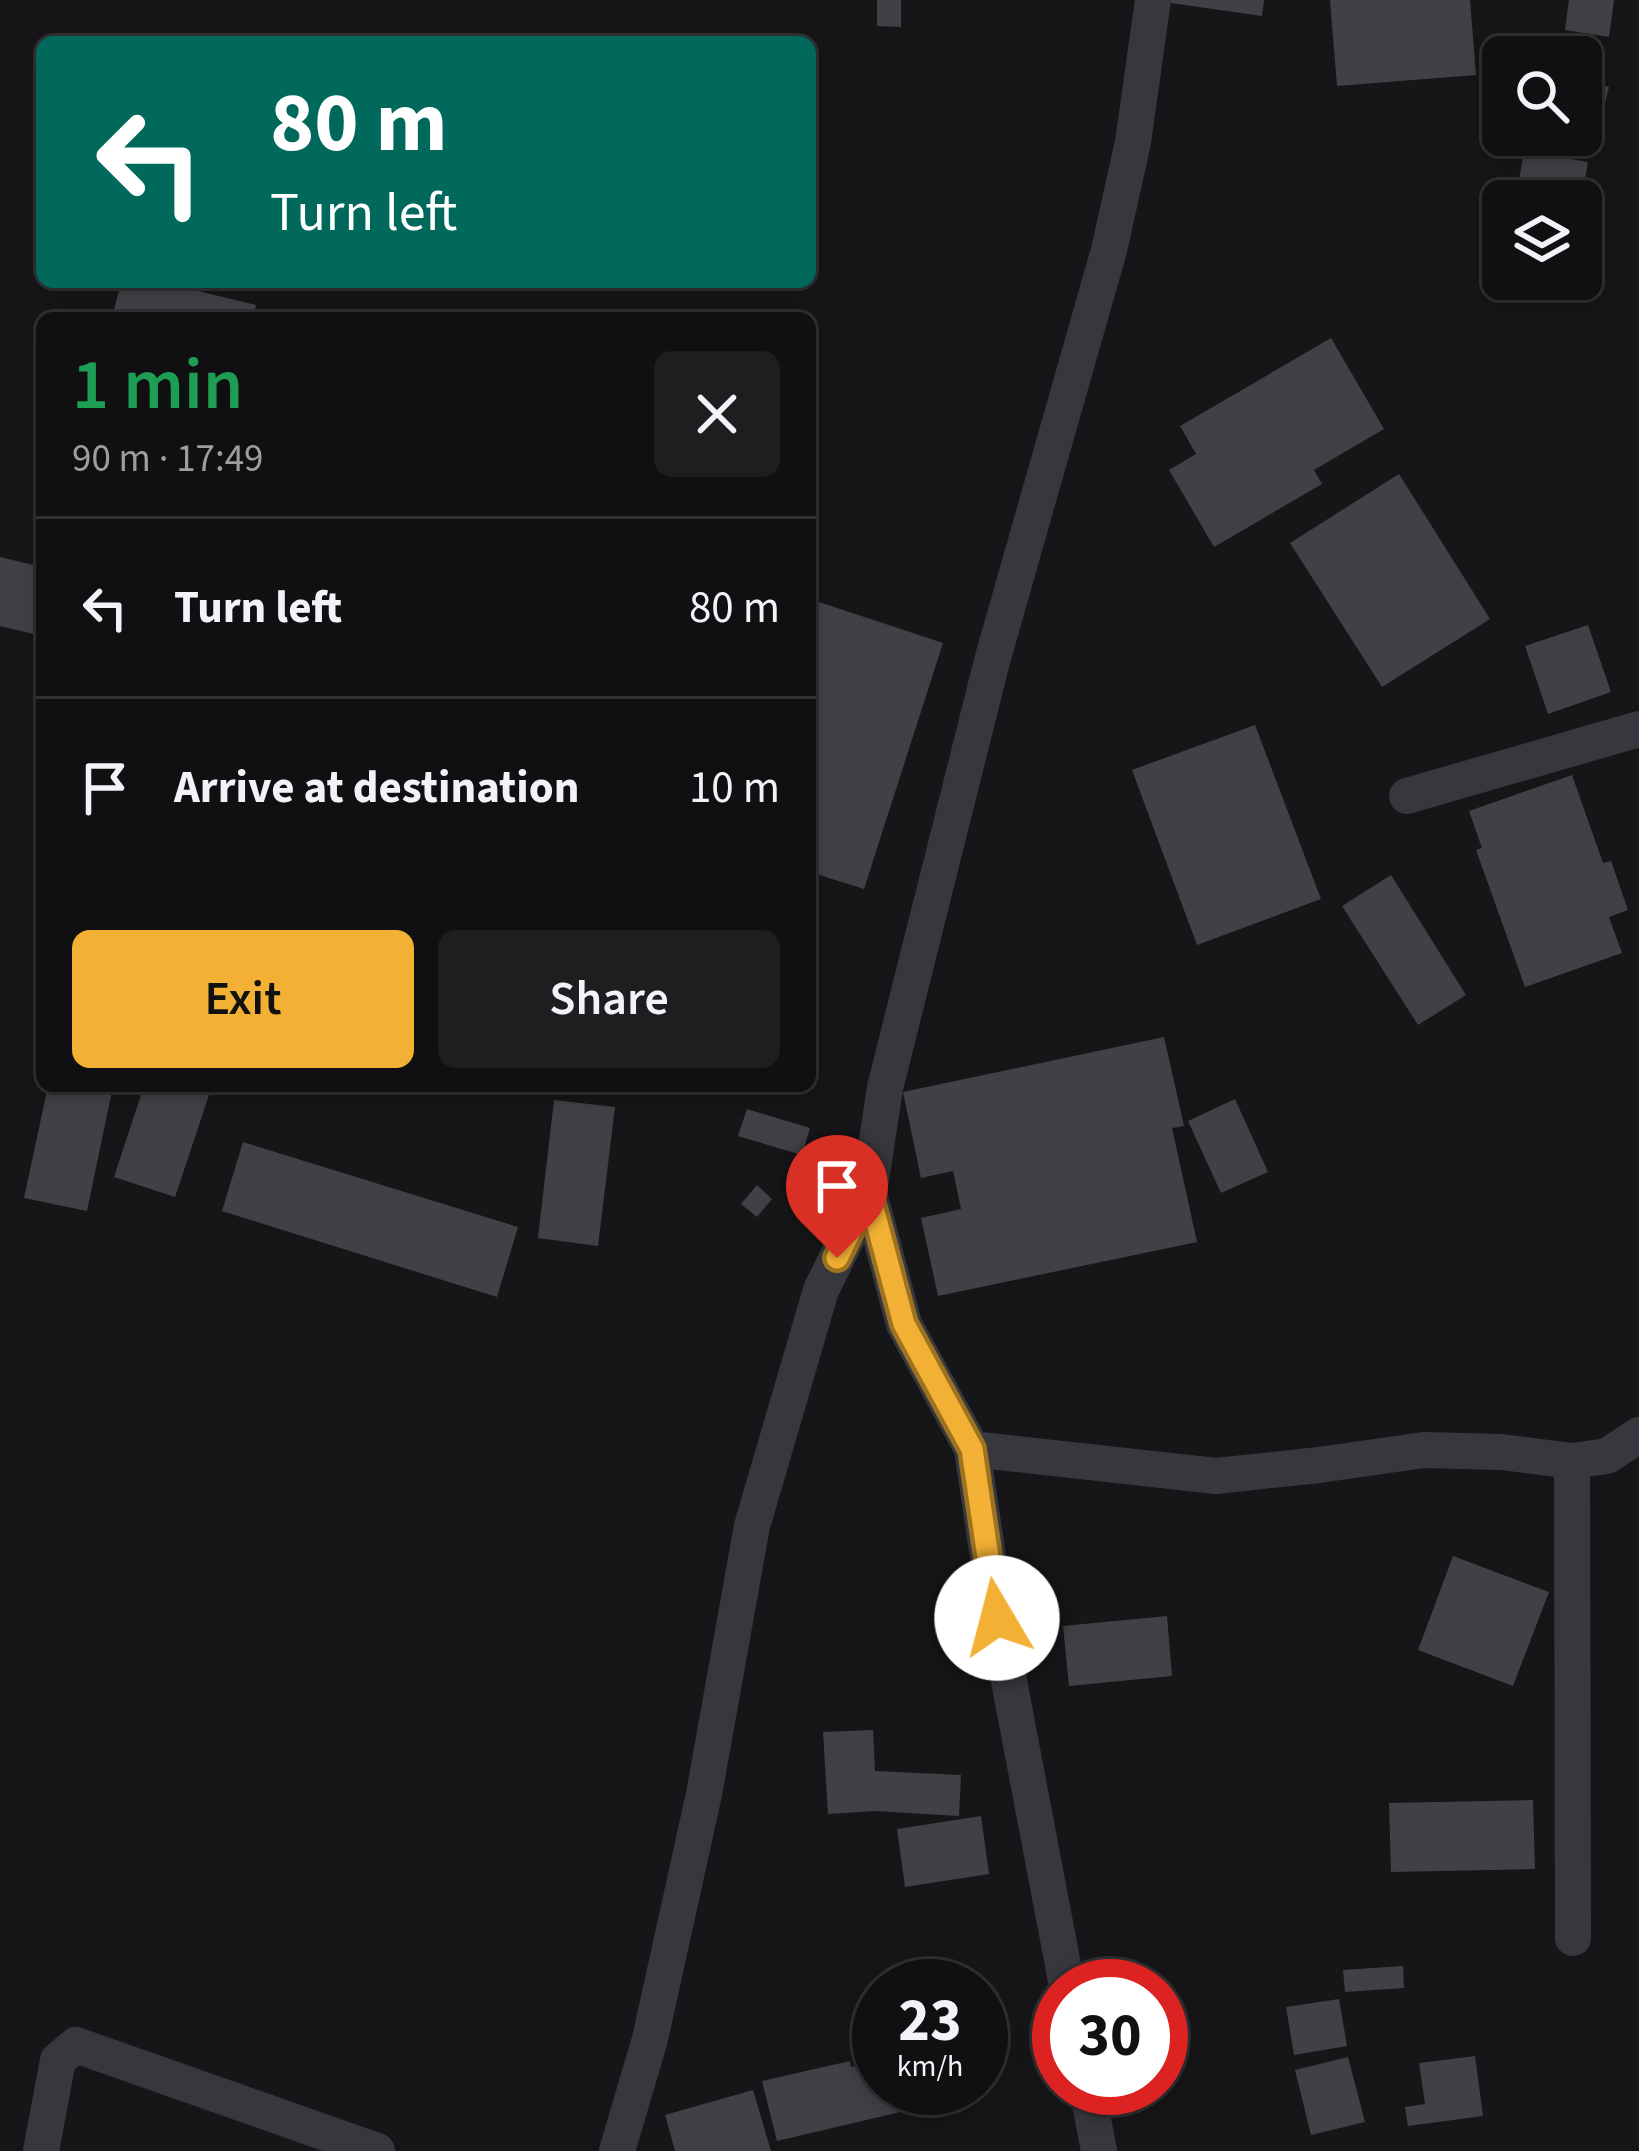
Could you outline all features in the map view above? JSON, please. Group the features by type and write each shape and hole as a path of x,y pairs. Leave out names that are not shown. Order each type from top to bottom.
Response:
{"street":[{"path":"616,2151 650,2039 699,1816 752,1526 821,1290 869,1193 885,1088 992,661 1109,250 1133,142 1153,0"},
{"path":"1407,796 1639,729"},
{"path":"869,1193 904,1324 972,1449 997,1618 1062,1959"},
{"path":"972,1449 1216,1476 1424,1450 1501,1452 1572,1461 1607,1456 1639,1435"},
{"path":"1572,1461 1573,1938"},
{"path":"41,2151 58,2060 76,2045 377,2151"},
{"path":"1092,2115 1099,2151"}],"building":[{"path":"877,0 901,0 901,27 877,26"},
{"path":"1171,0 1264,0 1262,16"},
{"path":"1330,0 1470,0 1476,75 1337,86"},
{"path":"1569,0 1614,0 1609,37 1565,30"},
{"path":"1602,85 1609,87 1602,116"},
{"path":"1523,156 1588,162 1585,180 1519,180"},
{"path":"120,288 186,288 256,305 254,312 114,312"},
{"path":"1331,338 1384,429 1314,470 1322,484 1214,547 1169,470 1196,454 1180,426"},
{"path":"1399,474 1490,619 1382,687 1290,543"},
{"path":"0,557 36,566 36,635 0,626"},
{"path":"816,601 943,643 864,889 816,874"},
{"path":"1588,625 1611,692 1548,714 1525,646"},
{"path":"1255,725 1321,899 1197,945 1132,770"},
{"path":"1572,775 1603,863 1611,861 1628,910 1609,917 1622,953 1525,987 1476,850 1482,848 1469,811"},
{"path":"1391,875 1466,995 1418,1025 1342,906"},
{"path":"1164,1037 1184,1126 1172,1128 1197,1242 938,1296 921,1218 961,1209 953,1171 921,1178 903,1092"},
{"path":"47,1092 112,1092 87,1211 24,1198"},
{"path":"142,1092 210,1092 175,1197 114,1177"},
{"path":"1235,1099 1268,1172 1221,1193 1188,1121"},
{"path":"554,1100 615,1107 598,1246 538,1238"},
{"path":"747,1109 810,1128 802,1155 738,1136"},
{"path":"243,1142 518,1227 497,1297 222,1211"},
{"path":"757,1185 772,1199 757,1217 741,1204"},
{"path":"1453,1556 1549,1592 1513,1686 1418,1650"},
{"path":"1167,1616 1172,1676 1069,1686 1063,1626"},
{"path":"873,1730 875,1771 961,1775 959,1816 875,1811 828,1814 823,1732"},
{"path":"1533,1800 1535,1869 1391,1872 1389,1803"},
{"path":"981,1816 989,1874 905,1887 897,1829"},
{"path":"1403,1966 1404,1988 1345,1992 1343,1970"},
{"path":"1339,1999 1347,2046 1294,2055 1286,2007"},
{"path":"1475,2056 1483,2116 1408,2126 1405,2107 1425,2104 1419,2063"},
{"path":"1348,2057 1365,2122 1311,2135 1295,2070"},
{"path":"850,2061 852,2115 888,2115 777,2141 762,2081"},
{"path":"753,2090 771,2151 675,2151 665,2115"}],"route":[{"path":"837,1258 869,1193 904,1324 972,1449 997,1618"}]}
